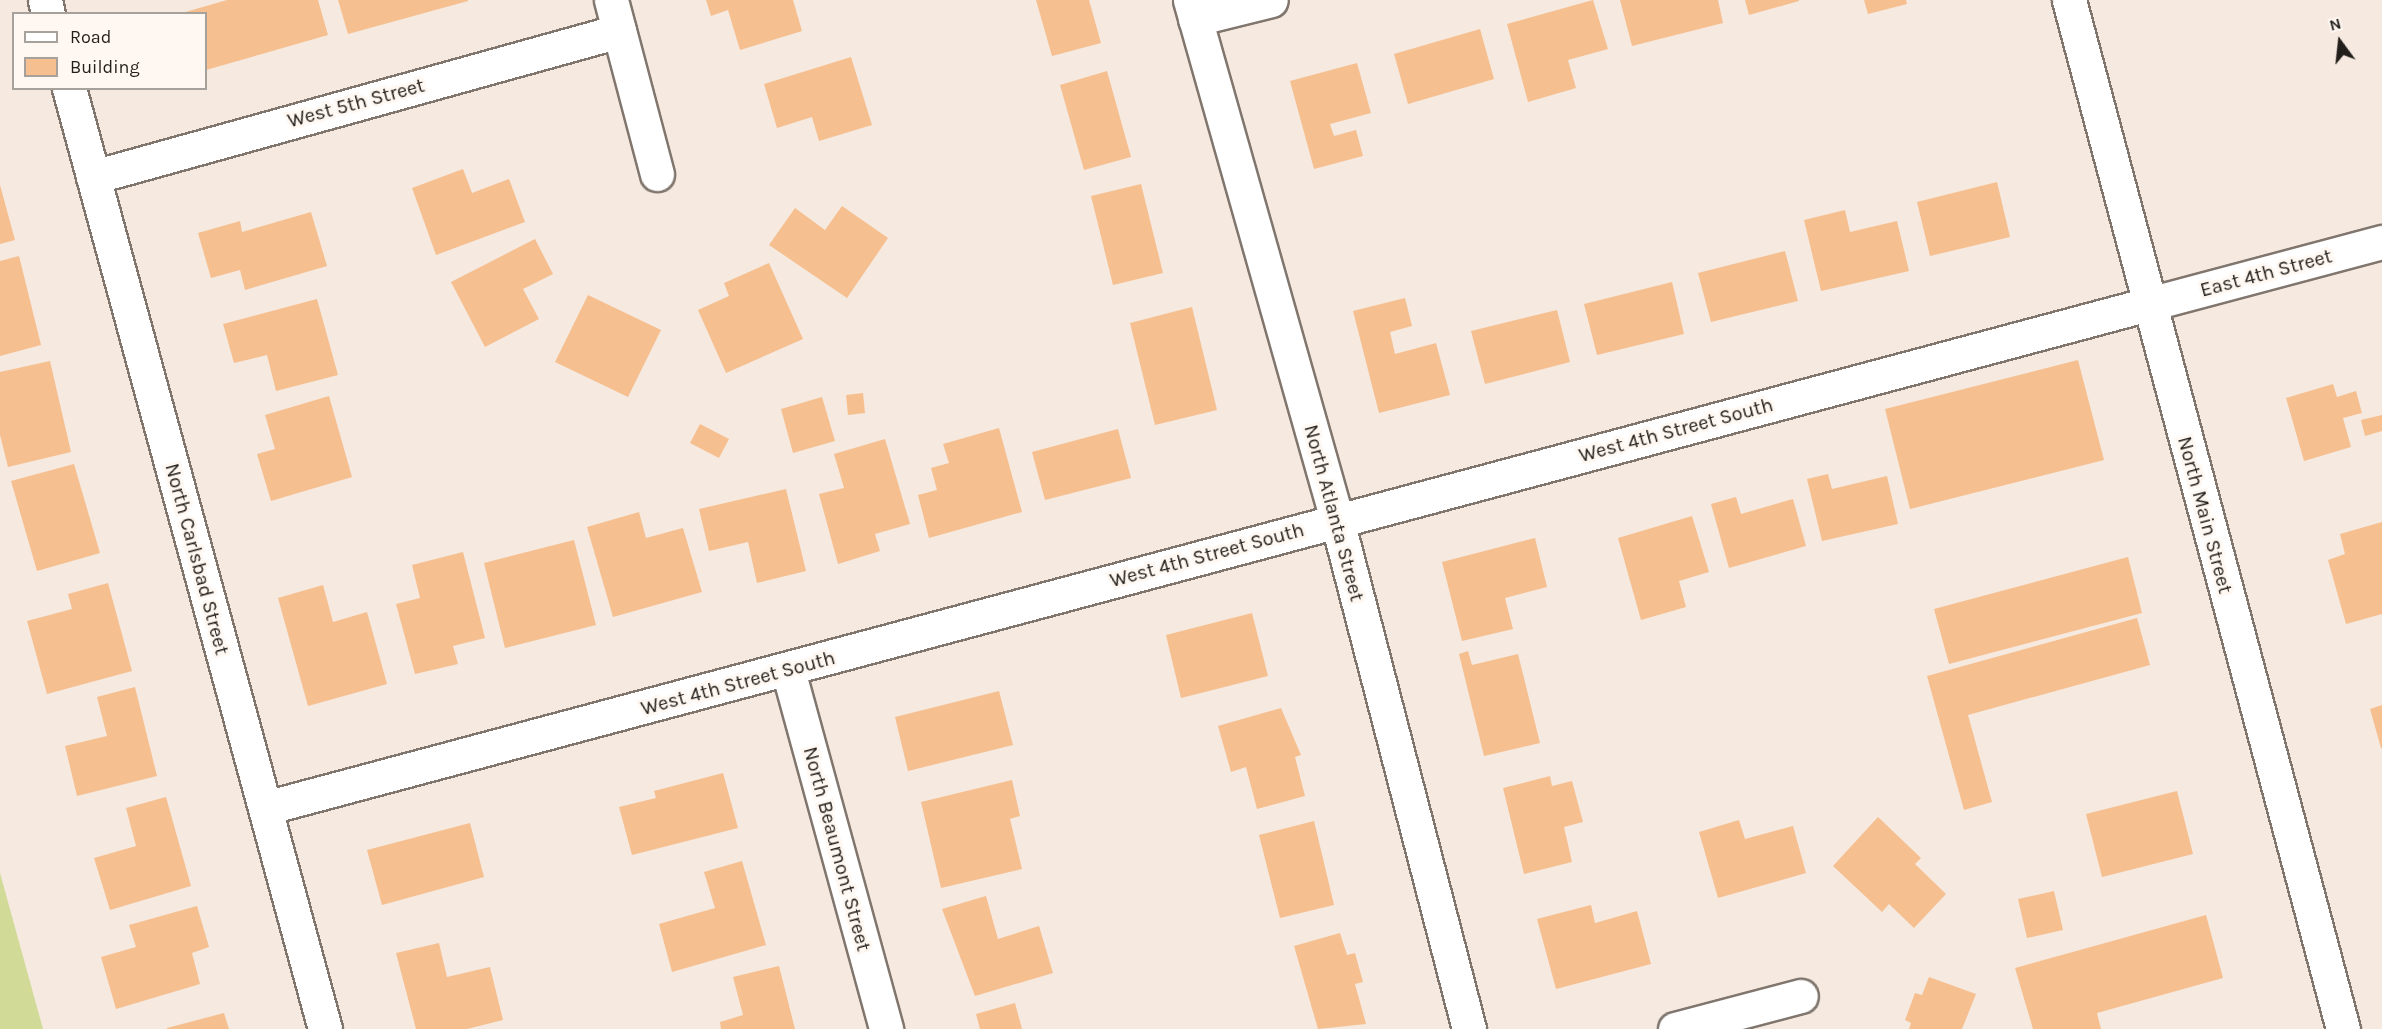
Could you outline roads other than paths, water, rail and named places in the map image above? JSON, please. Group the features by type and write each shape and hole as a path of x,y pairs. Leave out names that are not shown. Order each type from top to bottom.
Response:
{"street":[{"path":"611,0 657,174"},
{"path":"1193,10 1271,0"},
{"name":"North Main Street","path":"2069,0 2343,1029"},
{"name":"North Atlanta Street","path":"1193,10 1337,520 1469,1029"},
{"name":"West 5th Street","path":"93,177 619,31"},
{"name":"North Carlsbad Street","path":"70,90 325,1029"},
{"name":"East 4th Street","path":"2149,304 2382,242"},
{"name":"West 4th Street South","path":"265,808 788,670 1337,520 2149,304"},
{"name":"North Beaumont Street","path":"788,670 886,1029"},
{"path":"1675,1029 1800,996"}]}
